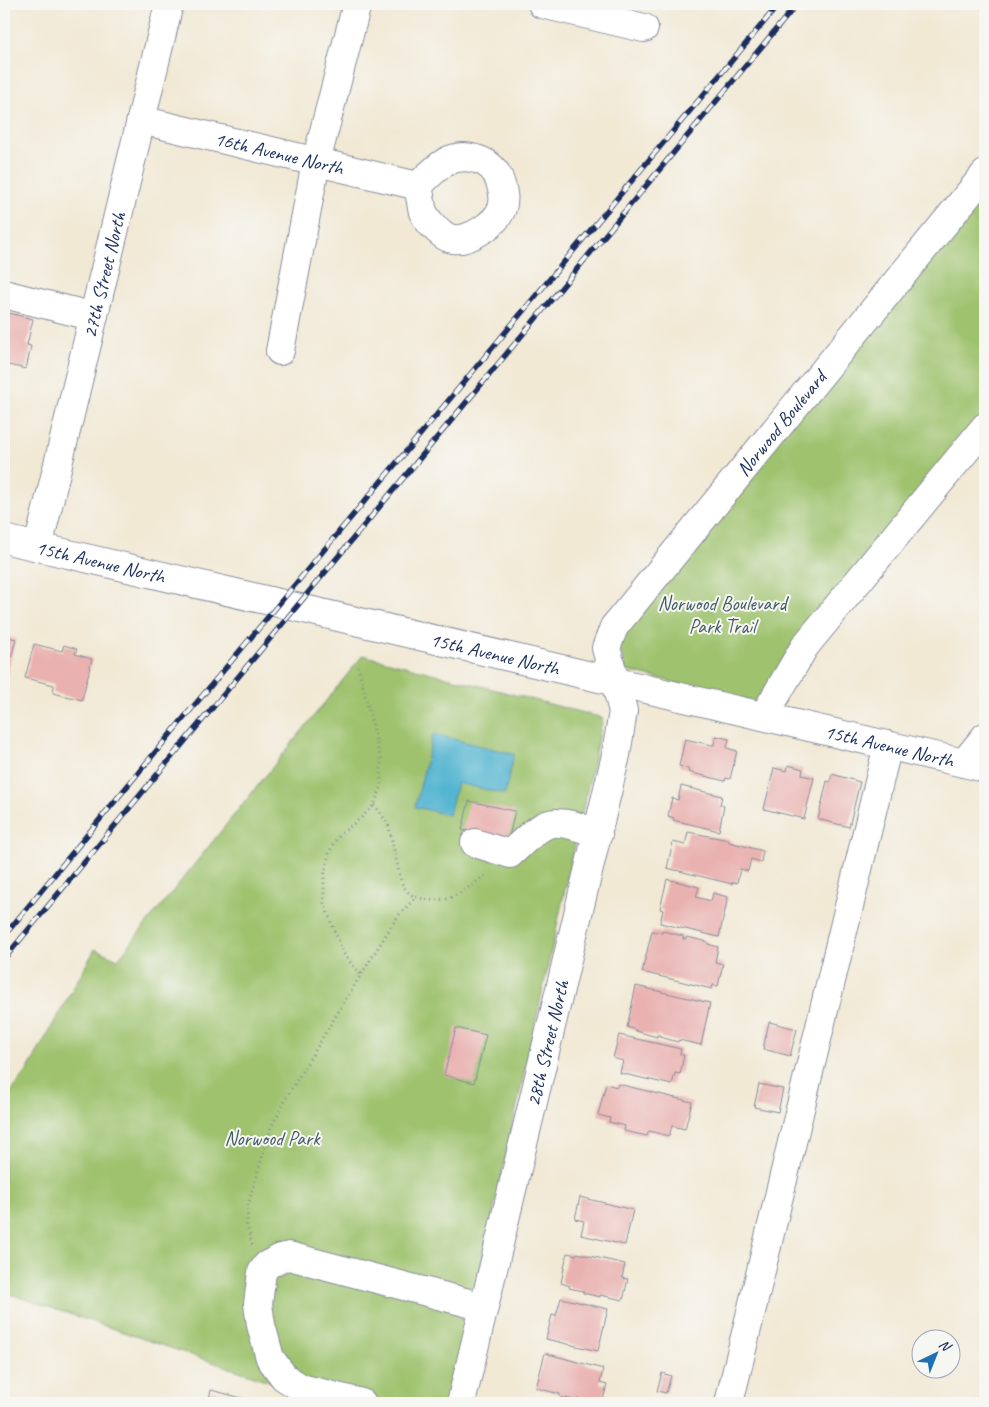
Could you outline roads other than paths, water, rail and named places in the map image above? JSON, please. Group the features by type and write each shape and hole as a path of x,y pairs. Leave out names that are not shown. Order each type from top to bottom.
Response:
{"street":[{"name":"27th Street North","path":"38,547 168,4"},
{"path":"280,351 316,162 357,4"},
{"path":"542,4 644,28"},
{"name":"16th Avenue North","path":"140,120 418,186"},
{"name":"Norwood Boulevard","path":"615,682 606,648 614,627 985,174"},
{"path":"4,294 82,314 94,315"},
{"path":"764,716 805,646 985,427"},
{"name":"15th Avenue North","path":"4,539 974,765"},
{"name":"28th Street North","path":"461,1403 616,755 624,711 615,682"},
{"path":"974,765 985,737"},
{"path":"729,1403 888,745"},
{"path":"475,843 510,854 545,825 555,822 569,824 598,834"},
{"path":"362,1403 301,1388 284,1377 270,1358 261,1325 258,1304 262,1272 267,1266 289,1256 484,1307"}],"water":[{"path":"433,734 514,754 505,794 457,783 449,815 415,807"}],"railway":[{"path":"4,936 779,4"},
{"path":"4,959 797,4"}],"park label":[{"name":"Norwood Boulevard Park Trail","path":"722,614"},
{"name":"Norwood Park","path":"272,1138"}]}
